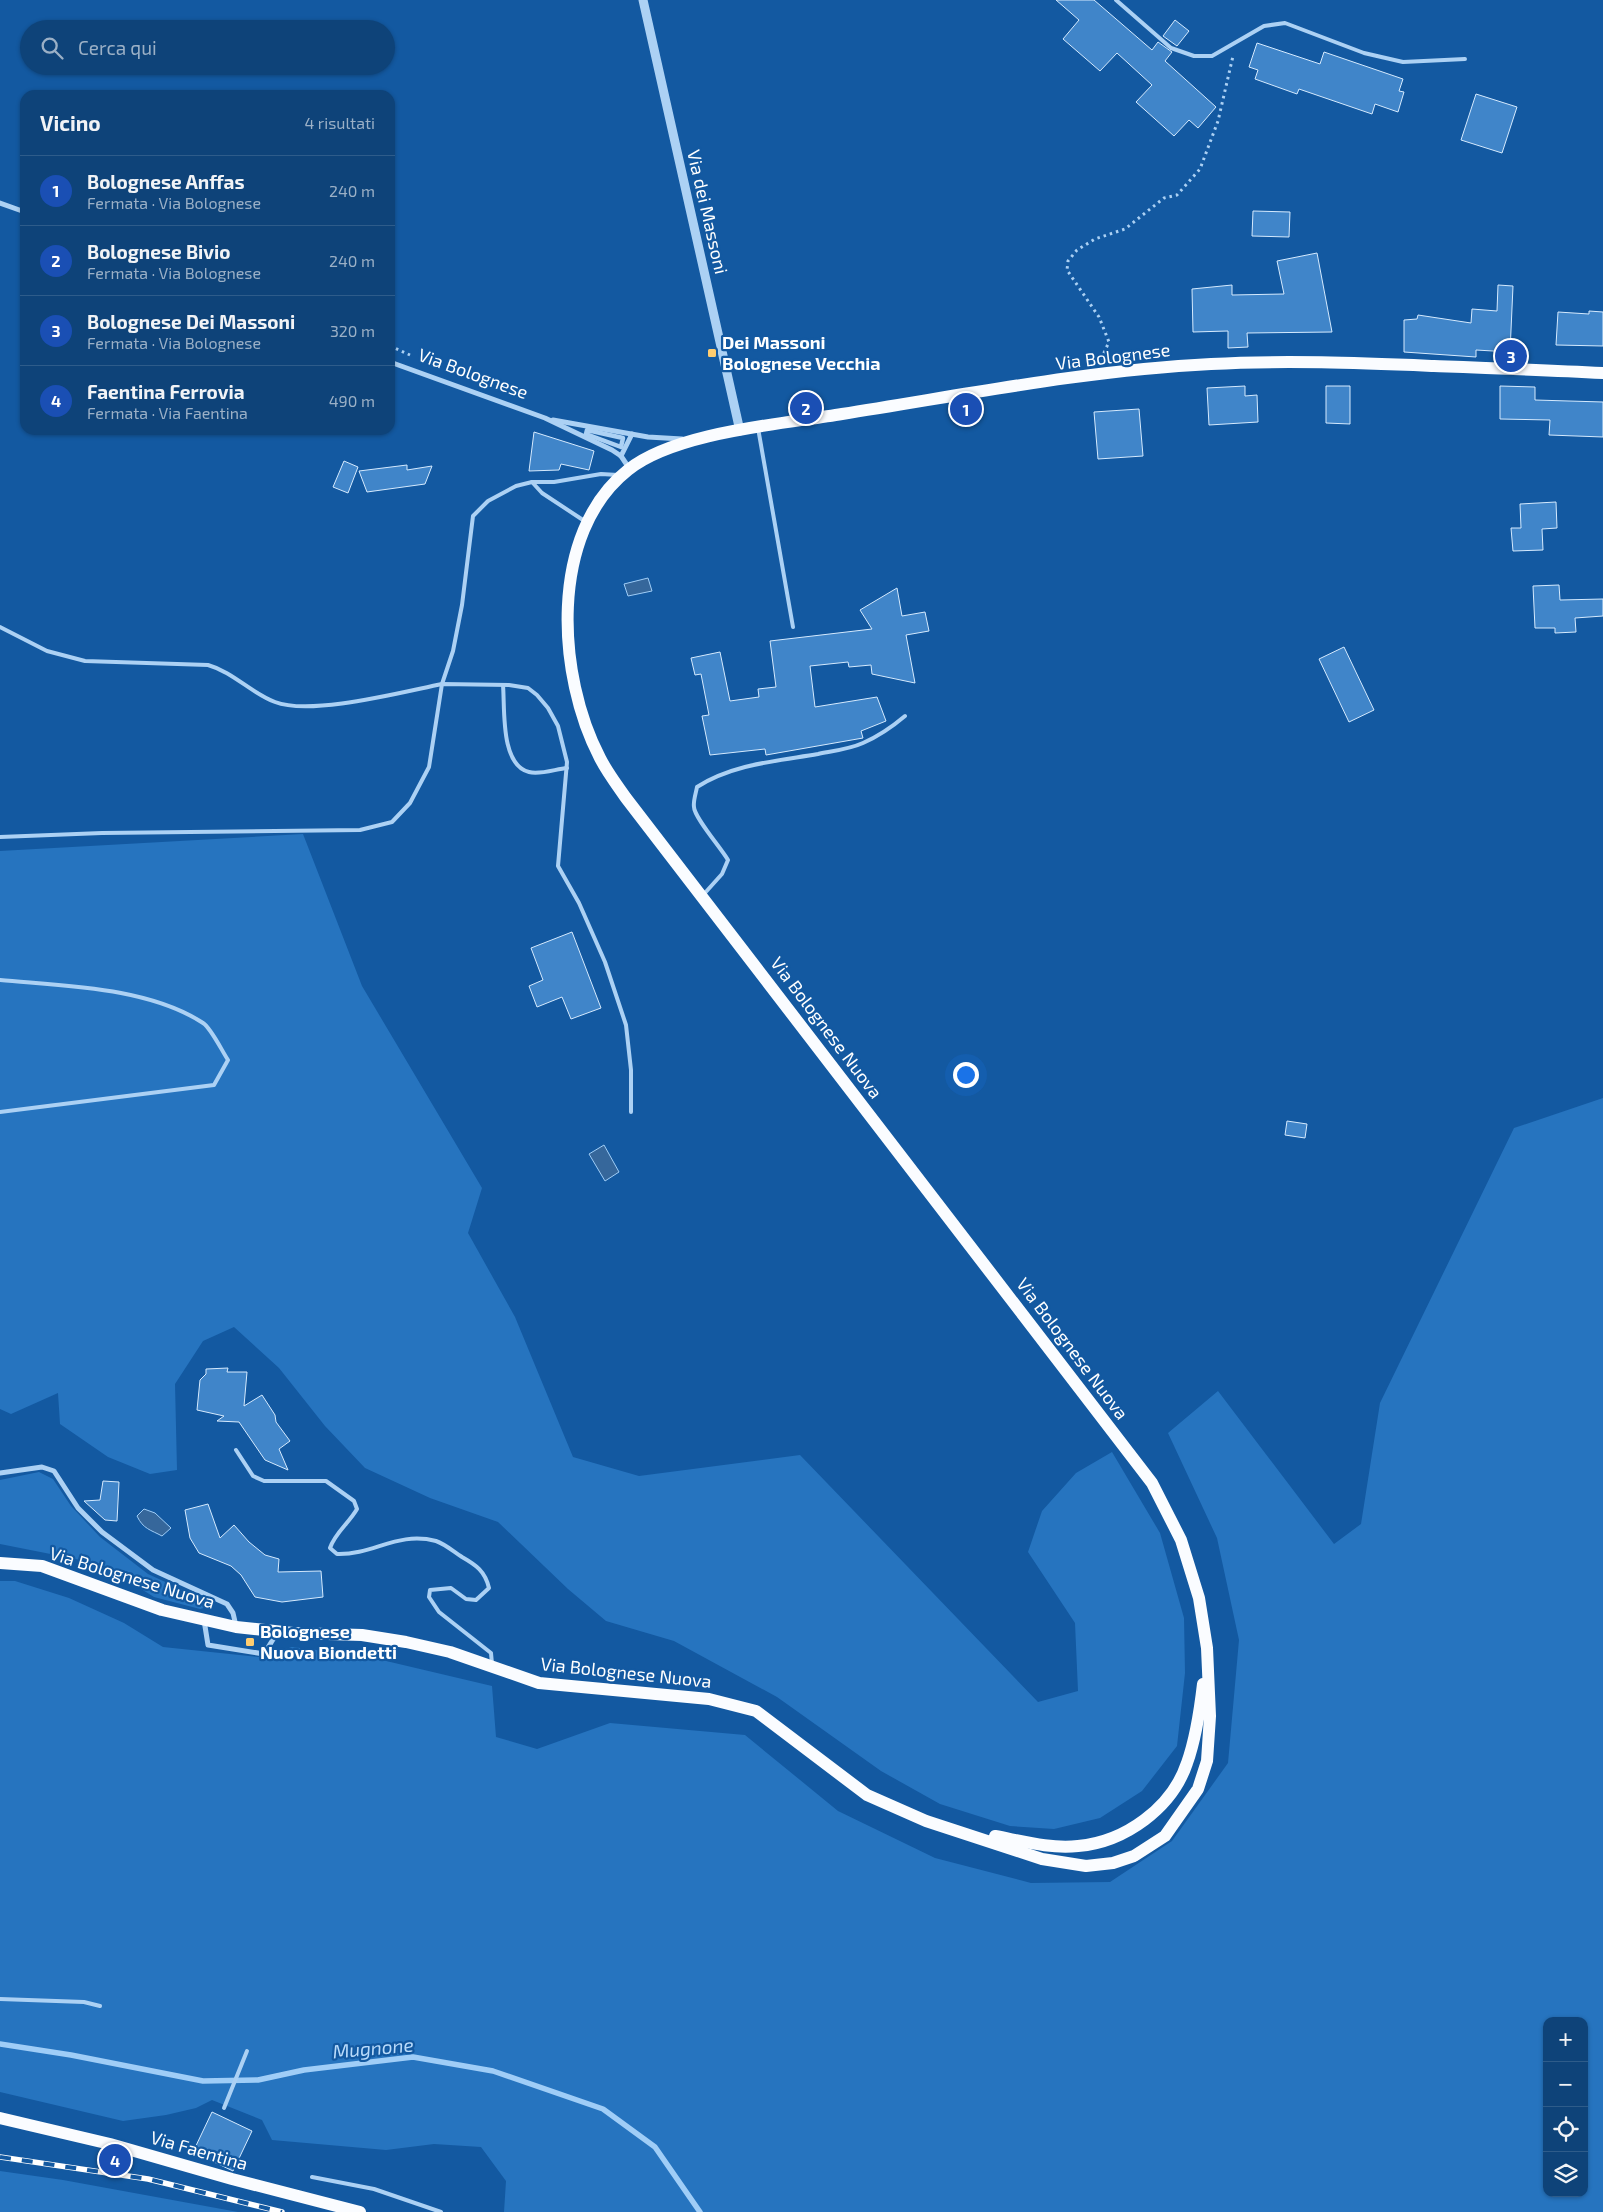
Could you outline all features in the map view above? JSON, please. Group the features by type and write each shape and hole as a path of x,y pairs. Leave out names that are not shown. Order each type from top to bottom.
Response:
{"main road":[{"name":"Via Bolognese","path":"693,440 758,428 1128,371 1209,364 1301,360 1603,373"},
{"name":"Via Bolognese Nuova","path":"0,1563 42,1566 162,1610 236,1627 362,1635 406,1642 539,1683 708,1699 742,1705 756,1711 867,1795 926,1821 1042,1859 1086,1866 1113,1863 1134,1856 1165,1836 1198,1789 1207,1761 1210,1716 1207,1648 1199,1598 1181,1540 1152,1483 626,798 600,758 586,723 574,680 568,640 566,602 573,566 586,522 626,472 656,452 693,440"},
{"name":"Via Bolognese Nuova","path":"958,1830 1054,1846 1076,1846 1109,1840 1129,1831 1155,1812 1172,1793 1187,1763 1200,1706 1207,1648"},
{"name":"Via Faentina","path":"0,2118 110,2144 232,2179 360,2212"}],"street":[{"name":"Via dei Massoni","path":"642,0 740,431"},
{"path":"0,203 20,210"},
{"name":"Via Bolognese","path":"395,364 545,418 603,445 620,456 626,472"},
{"name":"Via Bolognese","path":"545,418 632,434 693,440"},
{"path":"588,430 623,438 622,447 586,434 588,430"},
{"path":"620,456 632,434"},
{"path":"0,1473 42,1466 54,1471 78,1508 102,1532 153,1570 227,1604 233,1613 236,1627"},
{"path":"204,1620 208,1645 264,1654 278,1631"}],"lane":[{"path":"1116,0 1170,48 1194,56 1212,56 1264,26 1285,23 1364,53 1403,62 1465,59"},
{"path":"758,428 793,627"},
{"path":"0,838 102,833 360,830 392,822 410,803 429,767 442,684 453,651 462,605 473,516 488,501 516,486 532,482 564,481 600,474 626,472"},
{"path":"532,482 542,493 586,522"},
{"path":"0,627 47,651 85,661 208,666 224,670 241,683 275,703 303,707 334,704 442,684 503,685 528,688 538,694 548,708 564,744 567,768 558,866 579,903 605,962 626,1025 631,1070 631,1112"},
{"path":"503,685 507,745 514,762 522,769 533,773 567,768"},
{"path":"703,896 722,874 728,860 717,842 702,826 694,808 697,788 714,776 742,767 832,752 862,744 885,732 905,716"},
{"path":"0,980 81,987 152,999 205,1023 228,1060 214,1085 0,1112"},
{"path":"236,1450 253,1476 264,1481 326,1481 354,1502 356,1509 349,1523 334,1537 330,1548 337,1554 351,1555 400,1539 416,1538 437,1542 481,1568 489,1588 476,1600 466,1599 451,1588 430,1590 429,1597 439,1612 492,1653 492,1667"},
{"path":"0,1999 84,2002 100,2006"},
{"path":"224,2108 247,2052"},
{"path":"312,2177 374,2189 440,2212"}],"path":[{"path":"1089,377 1110,342 1099,317 1067,270 1068,261 1076,250 1095,239 1125,229 1164,198 1177,195 1200,169 1218,121 1230,74 1235,43"},
{"path":"395,348 417,358"},
{"path":"1093,359 1112,357"}],"shaded area":[{"path":"648,578 652,591 628,596 624,584"},
{"path":"303,834 362,986 482,1188 468,1233 515,1317 573,1457 639,1476 800,1455 1038,1702 1078,1691 1075,1623 1028,1552 1042,1511 1076,1473 1112,1452 1160,1533 1184,1618 1185,1673 1177,1746 1142,1791 1100,1818 1054,1829 1010,1826 940,1804 881,1771 777,1697 674,1641 606,1621 568,1589 498,1522 430,1498 365,1468 325,1426 279,1368 234,1327 203,1341 175,1384 177,1470 150,1474 108,1457 60,1424 58,1393 11,1414 0,1409 0,851"},
{"path":"1603,1098 1603,2212 504,2212 506,2181 481,2147 434,2144 386,2150 272,2140 262,2120 212,2100 196,2108 166,2115 123,2121 0,2092 0,1581 15,1581 69,1598 124,1623 163,1647 258,1657 292,1647 365,1656 492,1686 496,1737 537,1749 610,1723 745,1735 838,1811 935,1858 1031,1883 1110,1882 1172,1841 1228,1763 1239,1640 1217,1538 1168,1433 1218,1391 1334,1544 1361,1524 1380,1403 1514,1128"},
{"path":"604,1145 619,1172 605,1181 589,1154"},
{"path":"39,1472 53,1479 71,1506 100,1537 148,1574 215,1605 200,1609 154,1597 101,1564 0,1544 0,1480"},
{"path":"144,1509 155,1513 171,1528 162,1536 148,1529 137,1516"},
{"path":"0,2171 63,2180 238,2212 0,2212"}],"building":[{"path":"1056,0 1094,0 1152,50 1158,42 1172,52 1165,61 1216,107 1198,128 1189,120 1174,136 1136,102 1152,85 1117,53 1100,71 1063,39 1079,20"},
{"path":"1175,20 1189,31 1177,46 1163,36"},
{"path":"1257,43 1320,64 1324,52 1403,79 1399,91 1404,92 1398,112 1375,104 1372,114 1299,89 1297,94 1255,79 1258,70 1249,67"},
{"path":"1476,94 1517,107 1502,153 1461,140"},
{"path":"1253,211 1290,212 1289,237 1252,236"},
{"path":"1317,253 1332,332 1247,333 1248,347 1228,348 1228,331 1193,332 1192,289 1232,285 1232,295 1284,294 1277,261"},
{"path":"1498,285 1513,286 1510,352 1476,350 1476,357 1404,352 1404,320 1417,319 1418,315 1471,323 1472,309 1497,311"},
{"path":"1589,311 1603,312 1603,346 1556,345 1558,312 1589,314"},
{"path":"1245,386 1245,396 1257,395 1258,422 1209,425 1207,388"},
{"path":"1326,386 1350,386 1350,424 1326,423"},
{"path":"1500,386 1535,387 1535,400 1603,402 1603,437 1549,435 1550,420 1500,419"},
{"path":"1139,409 1143,456 1098,459 1094,412"},
{"path":"534,432 594,451 589,470 561,464 559,470 529,471"},
{"path":"344,461 358,467 348,493 333,487"},
{"path":"407,465 407,470 432,466 425,484 367,492 359,471"},
{"path":"1556,502 1557,528 1542,529 1543,550 1513,551 1511,528 1521,528 1520,504"},
{"path":"1559,585 1560,600 1603,599 1603,616 1575,618 1576,632 1555,633 1555,628 1535,628 1533,586"},
{"path":"897,588 902,616 925,612 929,631 906,635 915,683 872,674 871,665 849,667 848,662 810,666 815,707 877,697 886,721 861,731 863,738 766,755 765,749 710,755 702,716 709,715 701,674 695,675 691,658 720,652 730,701 759,697 758,689 776,687 770,641 872,629 860,610"},
{"path":"1344,647 1374,710 1349,722 1319,659"},
{"path":"572,932 601,1008 571,1019 562,997 537,1007 529,986 543,980 531,948"},
{"path":"1287,1121 1307,1124 1305,1138 1285,1135"},
{"path":"228,1368 227,1372 247,1372 244,1406 262,1395 275,1415 276,1422 290,1441 279,1449 288,1470 265,1460 239,1422 217,1421 224,1416 197,1410 200,1380 206,1374 206,1369"},
{"path":"103,1481 119,1482 117,1521 105,1520 84,1501 100,1500"},
{"path":"208,1504 220,1538 234,1525 249,1542 265,1555 279,1559 278,1572 321,1571 323,1597 282,1602 255,1597 241,1575 231,1566 199,1553 190,1538 185,1510"},
{"path":"212,2112 252,2131 233,2171 193,2152"}],"waterway":[{"name":"Mugnone","path":"0,2044 71,2055 203,2081 258,2080 304,2070 413,2057 493,2071 603,2109 655,2147 700,2212"}],"railway":[{"path":"0,2157 148,2179 282,2212"}],"place":[{"name":"Dei Massoni Bolognese Vecchia","path":"712,353"},
{"name":"Bolognese Dei Massoni","path":"1511,356"},
{"name":"Bolognese Bivio","path":"806,408"},
{"name":"Bolognese Anffas","path":"966,409"},
{"name":"Bolognese Nuova Biondetti","path":"250,1642"},
{"name":"Faentina Ferrovia","path":"115,2160"}]}
